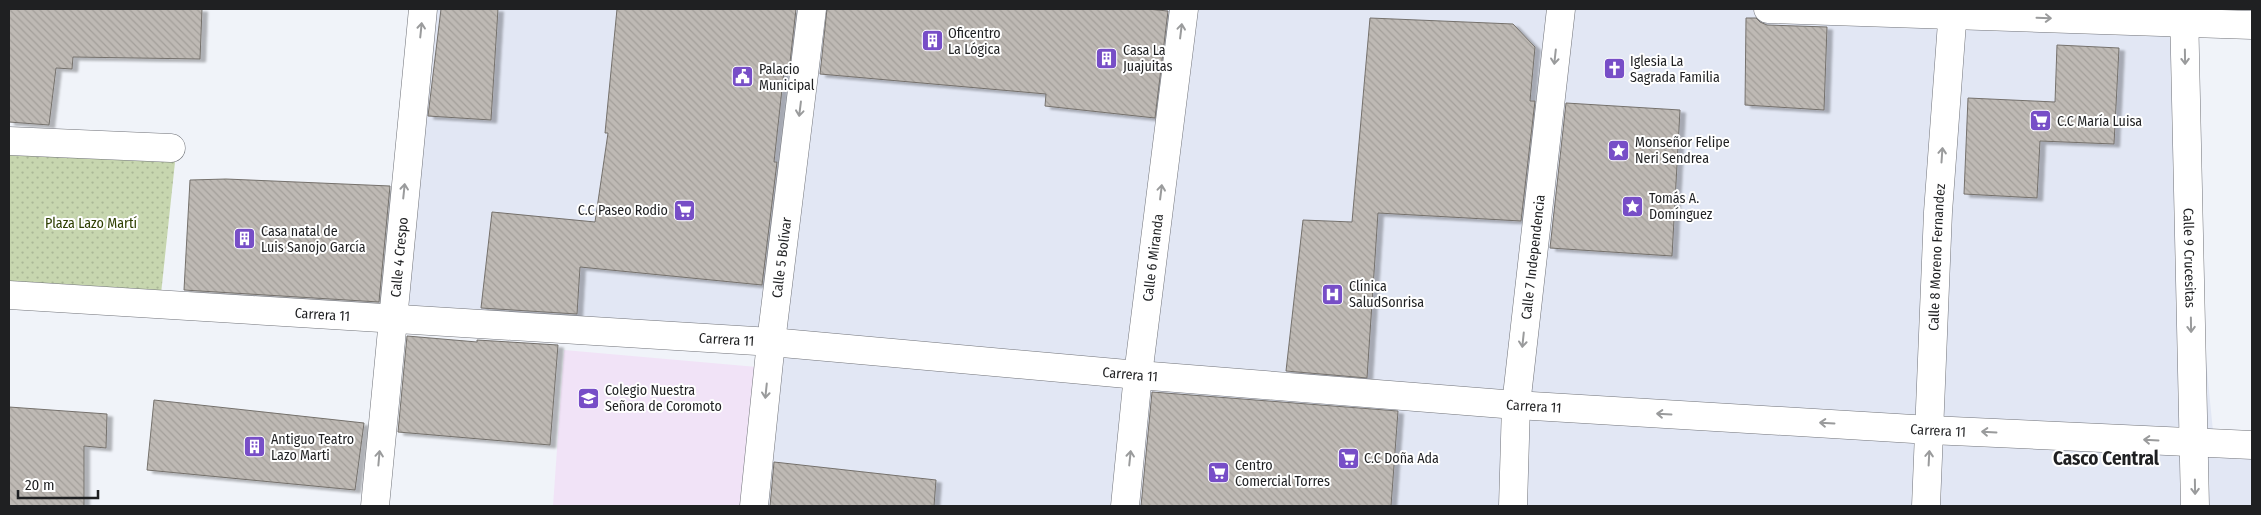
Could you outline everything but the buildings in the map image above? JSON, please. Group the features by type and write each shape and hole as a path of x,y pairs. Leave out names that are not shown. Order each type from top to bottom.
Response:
{"street":[{"name":"Calle 4 Crespo","path":"375,506 391,320 423,9"},
{"name":"Calle 5 Bolívar","path":"754,506 771,342 812,9"},
{"name":"Calle 6 Miranda","path":"1125,506 1138,375 1184,9"},
{"name":"Calle 7 Independencia","path":"1513,506 1516,405 1561,9"},
{"path":"1768,9 2184,16 2252,25"},
{"name":"Calle 8 Moreno Fernandez","path":"1926,506 1938,212 1953,12"},
{"name":"Calle 9 Crucesitas","path":"2184,16 2195,506"},
{"path":"9,141 171,148"},
{"name":"Carrera 11","path":"9,295 771,342 1138,375 1516,405 1930,430 2252,445"}],"shaded area":[{"name":"Casco Central","path":"432,9 2171,9 2213,431 2252,435 2252,506 763,506 778,348 407,307"},
{"path":"564,350 757,367 742,506 553,506"}],"green space":[{"name":"Plaza Lazo Martí","path":"9,151 175,162 161,294 9,285"}],"place":[{"name":"Oficentro La Lógica","path":"932,41"},
{"name":"Casa La Juajuitas","path":"1107,58"},
{"name":"Iglesia La Sagrada Familia","path":"1614,69"},
{"name":"Palacio Municipal","path":"743,77"},
{"name":"C.C María Luisa","path":"2041,121"},
{"name":"Monseñor Felipe Neri Sendrea","path":"1619,150"},
{"name":"Tomás A. Domínguez","path":"1633,206"},
{"name":"C.C Paseo Rodio","path":"684,210"},
{"name":"Casa natal de Luis Sanojo García","path":"245,239"},
{"name":"Clínica SaludSonrisa","path":"1333,294"},
{"name":"Colegio Nuestra Señora de Coromoto","path":"589,398"},
{"name":"Antiguo Teatro Lazo Marti","path":"255,447"},
{"name":"C.C Doña Ada","path":"1348,458"},
{"name":"Centro Comercial Torres","path":"1219,473"}],"district":[{"name":"Casco Central","path":"2106,458"}]}
